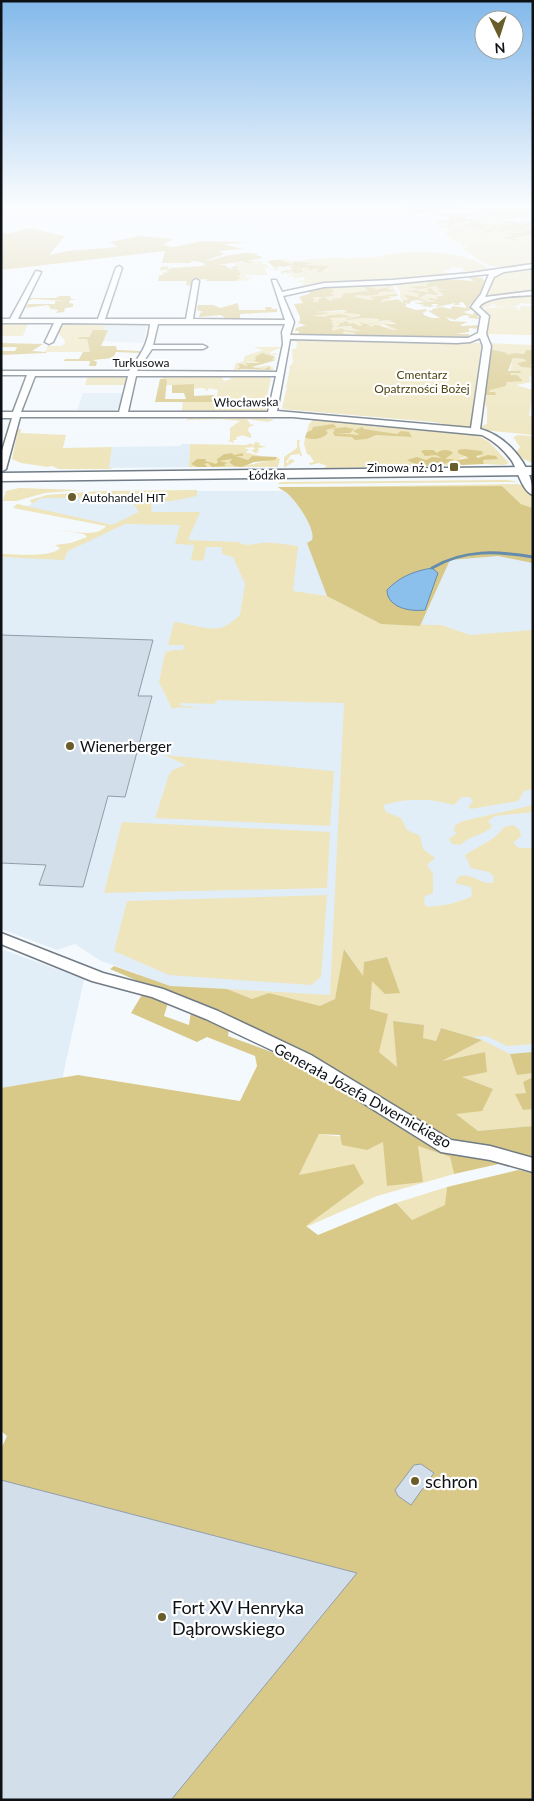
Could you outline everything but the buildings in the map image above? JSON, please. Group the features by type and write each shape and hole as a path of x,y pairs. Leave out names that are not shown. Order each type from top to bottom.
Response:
{"main road":[{"name":"Łódzka","path":"2,469 528,474"},
{"name":"Łódzka","path":"1,483 528,474"}],"street":[{"path":"13,321 29,289"},
{"path":"101,321 112,289"},
{"path":"189,322 195,289"},
{"path":"272,414 290,322 277,289"},
{"path":"279,294 308,289"},
{"path":"475,430 487,346 482,334 482,324 486,317 476,309 485,289"},
{"path":"478,302 493,297 533,293"},
{"path":"1,321 290,322"},
{"path":"49,342 59,321"},
{"path":"122,415 133,373 145,357 149,347 154,322"},
{"path":"286,337 457,341 470,340 482,334"},
{"path":"149,347 203,347"},
{"name":"Turkusowa","path":"1,373 280,374"},
{"path":"2,469 16,416 32,373"},
{"name":"Włocławska","path":"1,415 311,415 475,430 490,434 498,440 528,474"},
{"path":"528,474 533,492"},
{"name":"Generała Józefa Dwernickiego","path":"1,938 98,977 157,993 212,1015 305,1059 447,1146 490,1153 533,1165"}],"shaded area":[{"path":"366,289 388,289 396,291 378,292 379,294 368,296 357,295 354,297 372,300 374,299 369,297 397,294 398,296 388,296 390,298 381,299 383,300 380,302 398,299 403,303 403,300 409,300 403,294 417,297 419,296 417,295 421,294 407,291 427,292 429,290 425,290 431,289 439,295 428,294 419,298 429,302 436,301 429,300 428,298 439,299 436,297 444,295 438,290 483,289 477,301 473,302 476,303 468,305 474,309 463,312 473,315 474,312 483,315 477,316 481,319 468,318 470,316 468,315 461,316 455,320 446,317 450,321 468,322 460,325 462,326 480,325 479,329 469,328 469,332 455,334 469,334 469,337 464,340 439,337 436,340 356,337 355,333 345,331 342,333 351,336 291,335 290,333 299,333 299,331 295,331 296,328 306,325 298,323 300,317 294,304 303,303 299,297 311,293 304,290 333,290 334,292 331,293 334,296 324,297 333,301 331,299 342,298 344,293 368,291","holes":["312,297 324,297 319,299 318,302 313,302 314,299","411,301 425,302 414,303 425,305 419,306 434,307 431,304 437,304 439,305 435,306 437,307 455,303 454,305 460,305 459,303 463,302 467,308 453,306 450,309 442,307 432,309 428,311 440,318 432,318 424,315 423,312 427,311 426,309 416,310 404,306 407,306 405,303 409,304","347,311 344,313 359,314 361,316 347,320 365,318 379,319 379,321 388,320 397,324 384,324 398,330 377,325 373,325 373,327 367,325 380,322 367,324 359,322 363,325 359,326 343,321 344,323 335,322 341,324 336,327 352,326 352,328 361,331 344,330 342,328 333,331 332,328 335,326 332,325 333,323 330,322 333,321 329,318 352,317 340,314 324,316 329,317 311,316 330,313 315,312"]},
{"path":"59,296 70,296 71,299 77,300 70,300 69,303 73,304 73,307 65,308 64,312 55,313 59,310 51,309 48,305 26,308 28,304 55,304 55,301 66,301 33,299 28,301 29,298 56,298"},
{"path":"238,303 239,310 266,310 265,307 271,307 272,309 277,309 277,312 240,314 240,319 219,319 225,318 221,315 199,317 200,313 203,312 197,310 198,305 213,305 220,308"},
{"path":"106,324 141,324 147,326 143,343 100,341"},
{"path":"93,330 108,330 101,346 116,346 117,350 140,351 140,353 116,352 113,358 93,360 97,362 96,366 89,366 90,361 64,361 65,359 79,359 83,352 90,352 87,339 78,339 79,337 89,337"},
{"path":"1,343 43,344 32,351 47,352 1,355 1,351 15,351 17,347 1,347"},
{"path":"490,349 507,353 506,355 524,354 526,350 533,350 533,364 530,365 533,368 521,367 517,363 526,361 513,358 508,371 520,371 521,373 511,373 510,375 517,375 523,381 507,382 506,386 490,390 489,392 495,392 496,395 482,395"},
{"path":"262,353 275,357 272,359 276,360 252,367 264,369 270,366 270,370 237,369 240,367 238,364 246,366 248,365 245,363 261,363 254,361 255,357"},
{"path":"160,379 166,379 167,381 165,399 186,399 184,393 172,393 172,385 194,384 194,396 214,395 212,402 155,402"},
{"path":"83,393 124,393 119,408 114,410 77,410"},
{"path":"333,424 337,427 326,430 328,433 323,437 314,439 305,437 307,432 312,430 313,427"},
{"path":"345,427 354,429 350,433 336,433 358,435 353,431 362,427 364,429 397,434 401,431 409,432 412,437 376,435 367,439 355,440 352,437 335,436 333,433 335,430 331,429"},
{"path":"181,444 190,444 189,467 109,468 112,447 181,446"},
{"path":"433,450 437,453 448,450 453,453 445,459 454,459 443,464 431,466 412,463 407,460 417,457 426,460 432,457 442,458 436,455 425,456 421,451"},
{"path":"458,450 482,451 483,454 476,456 478,458 488,455 496,456 498,459 483,460 484,464 462,465 457,463 457,460 469,458 458,453"},
{"path":"232,453 234,455 243,453 243,456 236,456 248,460 252,456 277,457 275,460 254,462 242,467 234,466 229,462 232,459 219,461 228,463 224,464 226,466 212,467 208,463 204,464 206,467 197,467 191,464 197,459 206,459 205,461 216,464 218,462 217,459 224,454"},
{"path":"502,486 521,504 533,508 533,563 498,556 450,560 420,626 381,624 327,596 307,543 312,540 309,523 292,498 278,487"},
{"name":"Wienerberger","path":"189,491 287,491 533,512 533,1155 137,977 139,974 101,961 75,944 57,950 1,929 1,557 63,559 68,551 114,527 27,507 42,497"},
{"path":"1,949 84,979 59,1094 1,1114"},
{"path":"344,949 363,976 364,962 387,957 400,993 385,994 372,981 370,1009 388,1014 379,1052 397,1067 393,1021 424,1025 423,1038 436,1041 441,1028 482,1040 442,1061 485,1052 487,1072 462,1077 493,1089 482,1111 456,1114 478,1131 533,1126 533,1157 449,1142 306,1054 110,969 114,966 170,986 227,989 252,999 269,993 320,1006 335,999"},
{"path":"143,993 168,1003 164,1016 189,1025 191,1011 229,1029 228,1036 277,1054 446,1149 503,1163 454,1174 450,1157 418,1146 423,1182 387,1186 383,1142 367,1150 342,1145 340,1135 319,1134 299,1175 354,1164 364,1183 306,1226 318,1235 396,1203 412,1220 445,1205 447,1187 518,1170 533,1173 533,1800 171,1800 357,1573 1,1480 1,1449 7,1436 1,1431 1,1088 78,1075 240,1101 257,1066 255,1056 207,1037 197,1042 131,1013"},
{"path":"533,1052 533,1073 517,1075 510,1054"},
{"path":"533,1077 533,1109 523,1110 515,1094 526,1093 523,1082"}],"green space":[{"path":"367,289 369,291 356,294 344,293 341,297 351,298 352,300 312,302 312,297 318,295 331,297 322,290"},
{"path":"399,289 439,289 449,291 440,290 444,295 439,295 440,298 437,299 433,297 437,301 429,302 418,298 432,294 432,291 421,292 423,290 411,290 421,294 417,297 411,296 409,300 402,301"},
{"path":"487,289 533,289 533,293 483,298"},
{"path":"395,291 397,294 391,295 398,296 386,301 374,301 387,295 372,300 353,298 357,295 368,296 377,292"},
{"path":"533,294 532,304 521,303 511,307 517,307 517,311 522,306 533,306 533,335 489,334 489,341 486,341 484,313 486,308 509,307 492,306 496,306 492,303 491,306 479,309 479,304 486,299"},
{"path":"354,302 362,304 366,302 377,306 377,304 381,303 385,307 363,310 387,309 390,311 410,309 411,311 396,311 399,314 416,314 415,315 390,314 376,318 375,313 367,313 368,315 348,320 365,318 379,319 380,321 388,320 398,324 389,323 391,327 416,332 392,330 384,325 373,327 366,325 367,327 365,327 344,323 339,328 352,326 361,331 346,329 355,333 356,337 346,337 342,333 345,331 342,328 326,332 318,330 323,326 331,328 330,320 300,316 328,313 314,312 349,311 346,314 357,312 351,311 356,311 352,308 353,310 342,309 340,306"},
{"path":"1,322 52,323 54,324 28,323 23,336 1,336"},
{"path":"106,323 104,330 93,330 87,339 90,352 45,352 49,343 50,346 65,344 64,339 58,333 60,326 68,324 61,324"},
{"name":"Cmentarz Opatrzności Bożej","path":"294,338 481,343 481,347 482,343 484,346 472,426 465,428 434,422 282,409 286,390 288,389 286,388 289,367 293,363 292,349 296,349 297,342 293,341"},
{"path":"488,343 533,345 533,350 526,350 524,354 515,353 506,356 490,349"},
{"path":"253,347 283,347 270,352 271,354 276,353 277,355 273,355 276,359 257,359 261,363 247,362 248,366 240,366 239,368 241,371 266,371 270,370 270,366 274,368 267,372 233,371 236,363 243,362 245,356 263,350"},
{"path":"513,358 526,361 518,363 521,367 533,368 533,376 529,377 531,382 516,385 533,390 529,416 533,416 533,435 483,430 478,427 487,424 487,408 482,395 490,389 506,386"},
{"path":"268,365 270,366 264,369 254,368"},
{"path":"171,374 174,375 167,375 224,376 222,379 225,381 231,379 229,376 268,376 271,379 265,405 267,409 264,411 269,410 260,413 194,414 194,411 170,412 182,411 183,401 191,401 191,398 204,401 207,398 214,399 211,396 217,396 218,390 209,388 208,391 203,388 190,389 191,383 187,386 165,385 163,384 167,381 162,380 163,375 145,375"},
{"path":"88,375 128,377 126,385 85,385"},
{"path":"268,416 266,419 273,420 268,422 247,419 250,424 255,425 249,427 248,431 251,434 251,438 240,436 236,438 237,440 233,440 234,443 228,441 230,439 230,428 240,421 221,419 187,420 188,417 196,419 198,417"},
{"path":"315,418 342,419 341,423 347,421 347,423 373,427 475,435 447,432 448,429 474,432 487,437 499,447 506,455 488,439 476,435 488,441 509,463 504,465 484,464 483,460 492,460 476,457 480,456 462,456 469,458 460,458 457,463 462,465 324,468 327,466 319,463 310,465 309,463 314,462 310,455 307,454 304,444 305,437 328,433 326,430 333,427 325,426 307,432 309,424"},
{"path":"18,429 21,429 21,433 66,435 63,448 112,447 109,468 113,469 59,469 52,466 21,463 12,459"},
{"path":"518,435 533,436 533,463 523,459 516,453 520,447 513,437"},
{"path":"257,440 256,442 260,443 259,445 266,447 258,448 259,451 256,452 260,452 255,453 251,450 255,449 253,447 244,448 250,450 245,452 261,456 252,456 248,460 236,456 244,453 234,455 232,453 224,454 218,458 232,459 229,461 234,466 249,465 277,457 280,459 278,467 189,467 190,444 246,445 252,443 253,445"},
{"path":"297,440 300,440 299,445 302,456 300,454 291,455 286,462 288,463 292,459 295,461 284,467 284,457 297,448"},
{"path":"508,480 518,482 278,484 280,482"},
{"path":"517,484 524,486 533,496 533,508 521,504 502,486 330,487"},
{"path":"19,488 80,490 45,493 16,501 3,501 6,491"},
{"path":"197,490 197,496 172,501 151,502 152,512 200,512 188,540 238,542 247,545 271,543 298,546 293,591 327,596 381,624 441,625 470,635 533,630 533,789 524,791 518,801 471,809 468,807 473,801 470,797 462,797 454,805 418,800 383,805 386,812 401,818 407,830 420,836 423,849 435,858 427,865 433,874 433,893 425,896 424,903 427,907 451,904 472,896 471,887 455,883 459,876 469,876 484,882 493,883 494,877 489,872 471,868 465,855 492,839 504,827 513,825 519,829 521,836 513,843 519,848 533,848 533,1044 507,1046 486,1036 472,1037 441,1028 436,1041 422,1038 424,1025 394,1021 397,1068 379,1052 370,1009 372,980 387,957 364,962 363,977 345,949 335,999 320,1007 269,993 252,999 227,989 330,995 344,703 218,700 214,704 181,703 179,705 202,709 180,707 172,709 159,682 165,653 172,650 183,650 184,645 168,645 174,622 205,628 225,626 240,615 245,584 233,557 222,554 222,547 206,547 204,559 201,561 191,560 194,545 175,544 180,525 125,524 68,551 64,560 1,557 1,554 32,555 49,553 60,548 55,545 71,543 87,537 84,534 59,530 91,533 102,530 106,526 13,508 17,504 112,525 139,512 129,497 41,498 32,504 30,500 47,495 101,491"},
{"path":"164,755 334,771 330,826 155,818 169,775 173,770 186,765"},
{"path":"533,805 533,812 495,816 488,821 492,826 488,830 468,839 461,845 452,844 449,839 457,833 454,831 455,825 463,821"},
{"path":"122,822 330,832 327,888 104,893"},
{"path":"327,895 321,977 311,985 169,975 114,951 127,901"},
{"path":"482,1040 510,1054 517,1075 533,1073 533,1077 523,1082 526,1093 516,1094 523,1110 533,1109 533,1126 477,1131 456,1114 493,1089 461,1077 484,1052 439,1062"},
{"path":"319,1134 418,1146 450,1157 454,1174 377,1196 306,1227 299,1175"},
{"path":"447,1187 446,1205 412,1220 396,1203"}],"water":[{"path":"432,568 438,573 425,610 401,608 391,601 387,590 392,585 407,575"}],"waterway":[{"path":"432,568 456,557 481,553 533,557"}],"place":[{"name":"Zimowa nż. 01","path":"454,467"},
{"name":"Autohandel HIT","path":"72,497"},
{"name":"Wienerberger","path":"70,746"},
{"name":"schron","path":"415,1481"},
{"name":"Fort XV Henryka Dąbrowskiego","path":"162,1617"}]}
